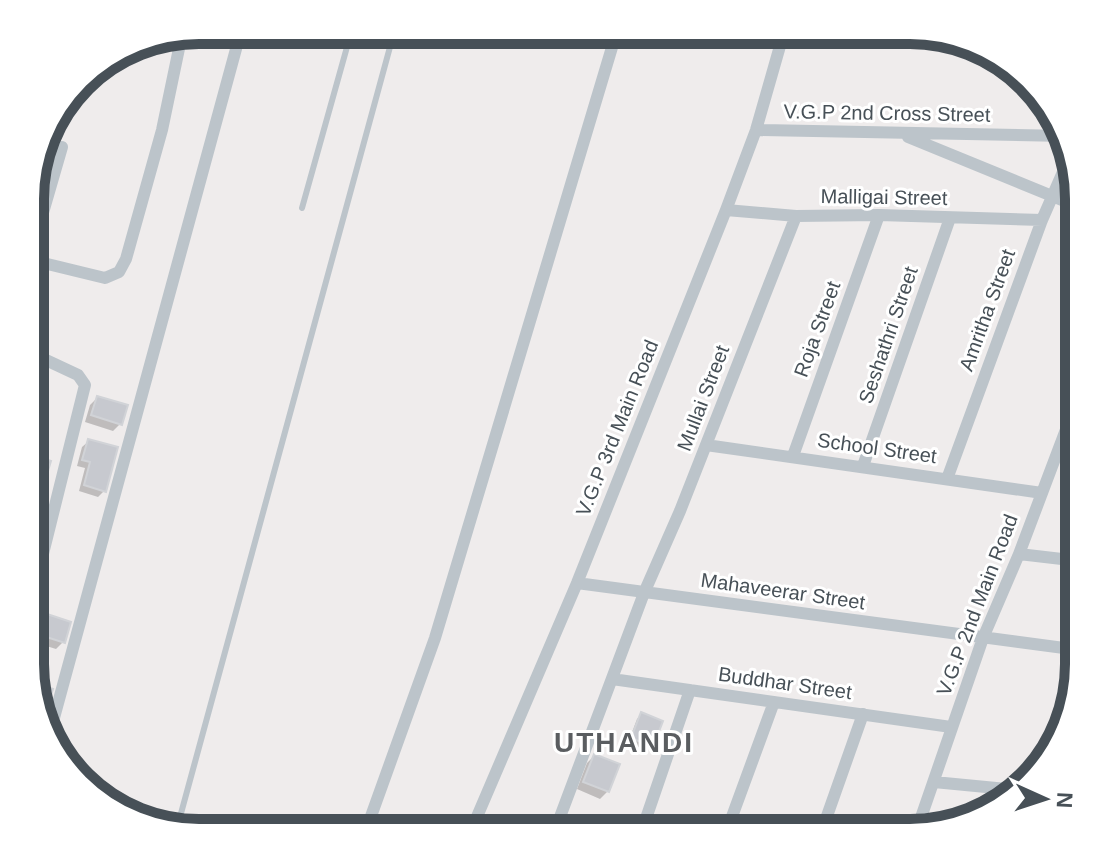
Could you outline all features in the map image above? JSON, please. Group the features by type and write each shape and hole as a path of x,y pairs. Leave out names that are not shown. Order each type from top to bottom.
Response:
{"street":[{"path":"54,718 237,44"},
{"path":"370,819 435,638 613,44"},
{"name":"V.G.P 3rd Main Road","path":"476,819 577,583 726,210 756,130 781,44"},
{"path":"44,263 105,278 119,272 126,259 162,130 180,45"},
{"name":"V.G.P 2nd Cross Street","path":"756,130 1051,136"},
{"path":"899,133 1065,201"},
{"path":"44,209 62,147"},
{"name":"Amritha Street","path":"947,479 1042,220 1063,173"},
{"name":"Malligai Street","path":"726,210 796,216 1042,220"},
{"name":"Roja Street","path":"793,456 879,215"},
{"name":"Mullai Street","path":"559,819 644,593 796,216"},
{"name":"Seshathri Street","path":"863,466 950,218"},
{"path":"44,359 78,375 85,385 44,550"},
{"name":"V.G.P 2nd Main Road","path":"921,819 983,638 1065,432"},
{"name":"School Street","path":"706,445 1042,493"},
{"path":"1019,554 1065,559"},
{"name":"Mahaveerar Street","path":"577,583 1065,648"},
{"name":"Buddhar Street","path":"612,679 951,727"},
{"path":"646,819 690,690"},
{"path":"731,819 774,702"},
{"path":"826,819 863,714"},
{"path":"934,782 1002,789"}],"lane":[{"path":"302,208 347,47 354,44"},
{"path":"180,818 391,44"}],"building":[{"path":"97,396 128,405 122,425 91,415"},
{"path":"88,439 118,447 106,492 84,485 90,462 82,460"},
{"path":"44,459 51,461 44,481"},
{"path":"44,613 71,622 65,643 44,636"},
{"path":"46,687 53,689 49,703"},
{"path":"641,712 663,721 653,747 631,738"},
{"path":"594,754 620,764 609,792 583,782"}],"district":[{"name":"UTHANDI","path":"624,742"}]}
